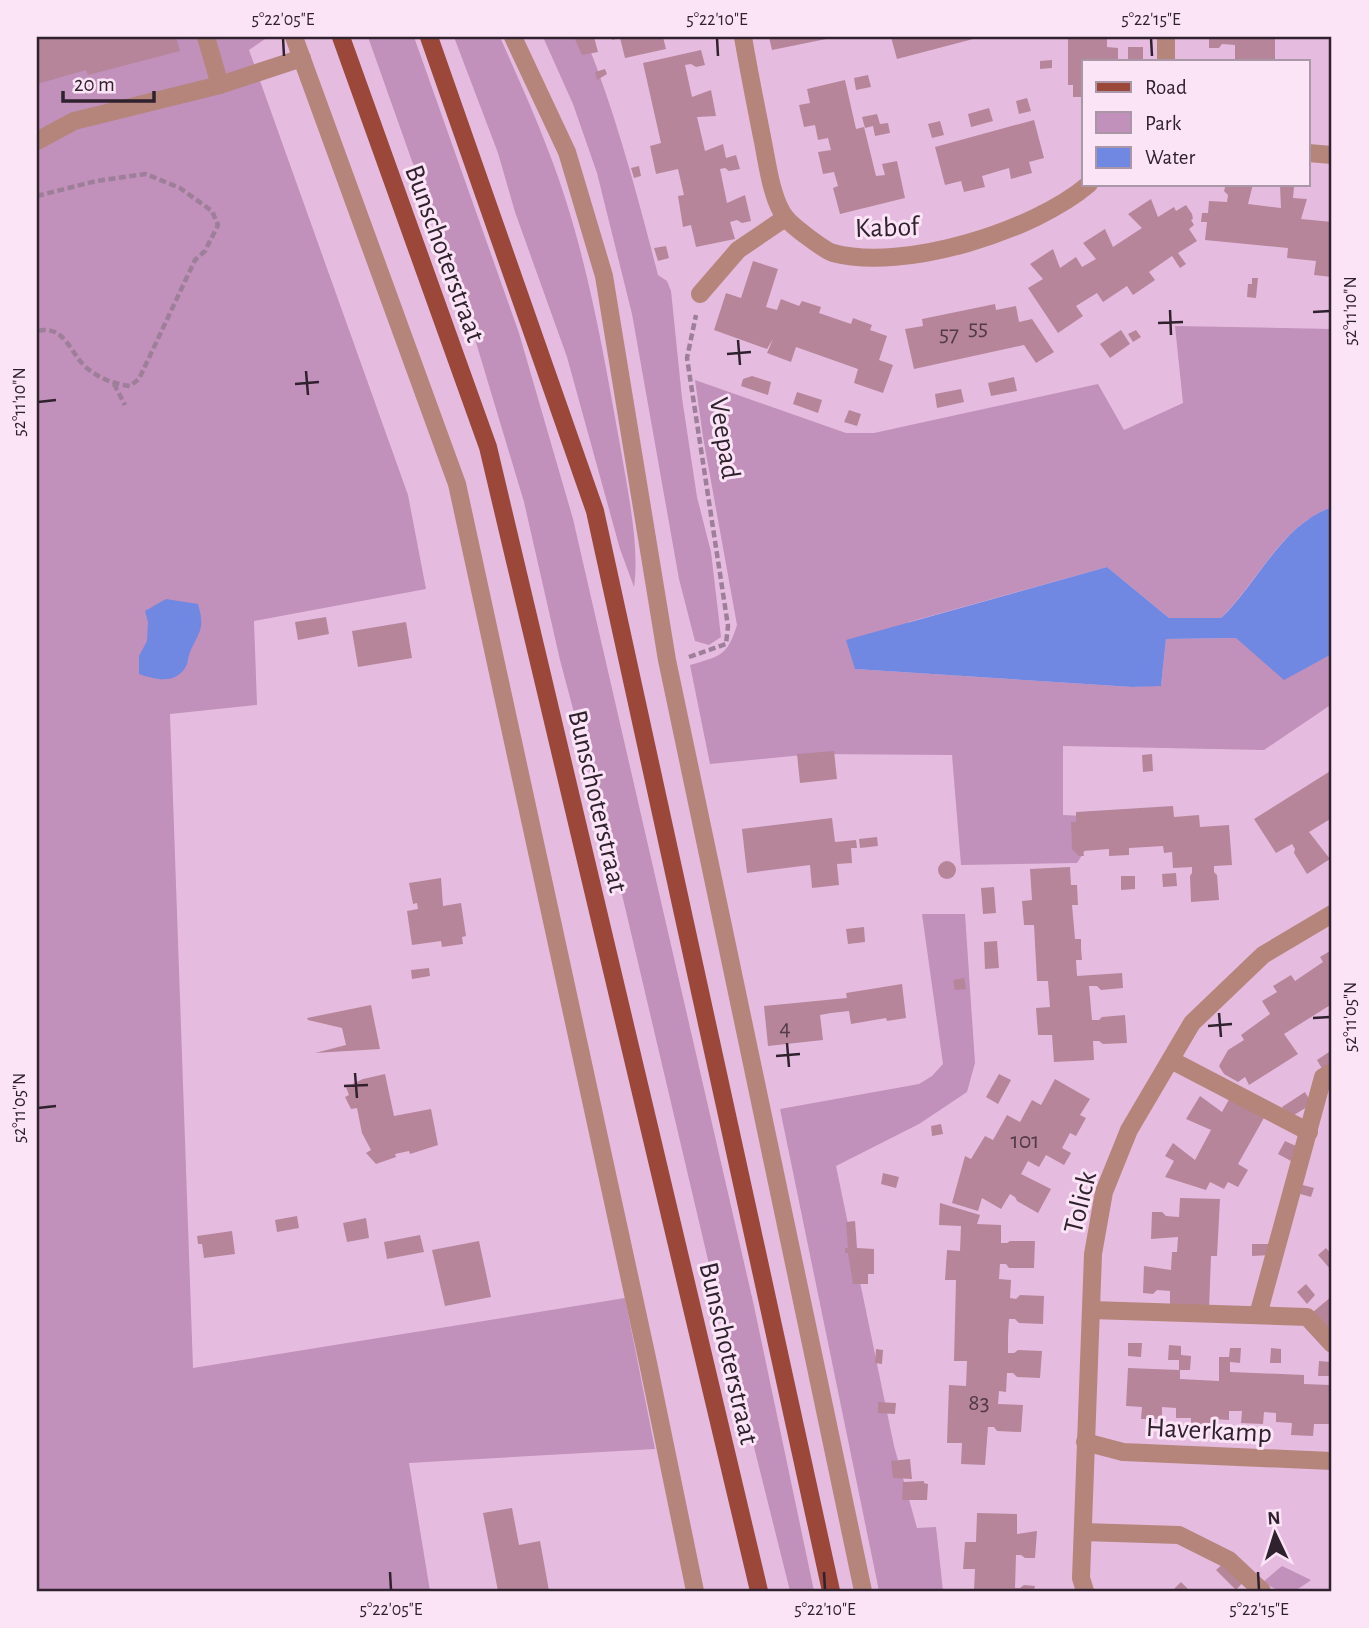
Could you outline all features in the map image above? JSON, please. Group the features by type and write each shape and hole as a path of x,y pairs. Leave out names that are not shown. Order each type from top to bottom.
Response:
{"main road":[{"name":"Bunschoterstraat","path":"341,37 488,447 759,1591"},
{"name":"Bunschoterstraat","path":"429,37 595,511 831,1591"}],"street":[{"path":"206,37 220,85"},
{"path":"294,37 457,484 648,1358 695,1591"},
{"path":"513,37 567,152 604,276 667,660 863,1591"},
{"path":"700,294 738,250 785,218 772,188 743,37"},
{"path":"1166,37 1166,60"},
{"path":"37,141 74,121 220,85 302,58"},
{"path":"1310,153 1332,155"},
{"name":"Kabof","path":"785,218 830,252 877,259 951,248 1011,227 1086,186"},
{"name":"Tolick","path":"1085,1591 1082,1578 1085,1442 1093,1254 1104,1192 1129,1130 1192,1023 1263,955 1332,914"},
{"path":"1171,1060 1309,1132"},
{"path":"1258,1315 1323,1077 1332,1072"},
{"path":"1091,1310 1307,1317 1332,1344"},
{"name":"Haverkamp","path":"1085,1442 1123,1452 1332,1461"},
{"path":"1083,1532 1179,1535 1229,1560 1262,1591"}],"path":[{"path":"37,196 96,181 146,174 180,188 212,211 218,225 205,251 195,260 139,379 130,386 114,384 85,367 56,332 37,331"},
{"name":"Veepad","path":"667,660 691,656 726,644 729,626 687,358 700,294"},
{"path":"114,384 125,405"}],"green space":[{"path":"37,37 268,37 249,50 408,495 426,589 254,621 257,705 170,714 193,1368 625,1298 655,1449 409,1463 430,1591 37,1591"},
{"path":"368,37 414,37 519,333 573,519 754,1306 814,1591 790,1591 720,1311 620,886 560,660 524,502 450,256 424,195"},
{"path":"454,37 500,37 561,186 591,295 613,407 634,535 634,587 620,549 567,357 515,212 498,153"},
{"path":"543,37 585,37 616,125 658,275 667,281 671,291 682,398 697,497 711,552 721,637 709,645 695,641 679,579 632,314 597,173 573,104"},
{"path":"1175,326 1332,329 1332,507 1298,527 1284,541 1221,618 1169,618 1107,567 909,622 855,669 1132,687 1161,685 1166,639 1237,638 1284,679 1332,654 1332,704 1264,750 1063,746 1063,815 1084,816 1086,849 1077,863 961,865 952,755 813,754 710,764 690,665 716,657 726,649 737,625 695,380 846,433 874,433 1098,384 1124,430 1183,403"},
{"path":"922,914 965,914 975,1063 967,1092 919,1124 836,1166 894,1446 917,1528 936,1527 943,1591 879,1591 780,1109 919,1084 932,1076 943,1064"},
{"path":"1282,1566 1311,1580 1293,1591 1282,1591 1263,1582"}],"water":[{"path":"1332,507 1332,654 1284,680 1236,638 1166,639 1161,686 1132,687 855,669 846,640 1107,567 1169,618 1221,618 1298,527"},
{"path":"166,599 198,604 201,624 185,668 170,679 151,678 139,674 139,656 147,641 148,622 145,611"}],"building":[{"path":"37,37 176,37 180,51 88,75 86,70 37,84"},
{"path":"574,37 594,37 598,52 582,55"},
{"path":"612,37 663,37 666,49 625,58 620,38 612,40"},
{"path":"769,37 831,37 831,38 772,50"},
{"path":"891,37 977,37 977,38 897,59"},
{"path":"1068,37 1107,37 1107,47 1118,48 1118,60 1082,60 1082,97 1073,97 1073,85 1068,85"},
{"path":"1209,37 1275,37 1275,60 1235,60 1235,45 1222,44 1219,48 1209,48"},
{"path":"1128,47 1143,47 1143,60 1128,60"},
{"path":"701,50 705,65 685,65 692,97 711,90 716,116 697,117 705,151 723,144 726,158 736,155 740,169 720,169 727,203 745,195 751,221 730,222 735,239 696,247 691,225 683,227 678,196 684,195 678,169 656,174 650,146 661,143 643,63"},
{"path":"1052,60 1052,68 1040,69 1040,61"},
{"path":"605,69 607,74 597,80 595,72"},
{"path":"868,75 871,87 856,90 854,78"},
{"path":"845,80 856,129 864,127 876,176 885,175 882,164 897,161 905,198 840,214 833,188 838,186 834,172 823,174 818,152 831,150 828,138 818,140 815,125 804,127 799,105 810,103 807,89"},
{"path":"1027,98 1031,111 1019,114 1016,101"},
{"path":"989,108 993,121 971,127 968,114"},
{"path":"877,114 880,124 888,123 890,133 875,136 873,126 865,128 862,117"},
{"path":"1034,120 1044,158 1029,162 1032,173 1011,179 1009,168 982,176 985,187 964,192 961,181 945,185 935,147"},
{"path":"940,121 944,135 932,138 928,124"},
{"path":"639,166 641,176 634,178 631,168"},
{"path":"1225,186 1252,186 1248,204 1281,208 1280,186 1294,187 1293,198 1307,199 1301,219 1332,222 1332,277 1314,275 1316,261 1287,258 1288,248 1205,240 1207,222 1201,222 1202,213 1208,213 1209,201 1227,202 1228,195 1224,191"},
{"path":"1151,199 1158,217 1174,207 1176,211 1186,205 1192,214 1194,225 1189,229 1197,241 1178,253 1186,264 1180,268 1172,256 1149,272 1155,280 1133,295 1127,286 1103,302 1097,293 1076,306 1083,316 1058,333 1028,288 1043,279 1030,264 1053,249 1060,268 1076,257 1082,267 1096,259 1083,243 1105,229 1113,247 1142,228 1128,214"},
{"path":"666,246 669,258 658,261 654,248"},
{"path":"753,261 778,269 766,307 777,310 781,299 799,306 802,301 821,307 819,313 851,324 853,318 872,325 870,330 887,336 879,360 893,365 883,393 854,383 858,369 796,347 791,362 767,353 773,339 767,349 714,330 726,293 741,298"},
{"path":"1252,278 1258,278 1256,298 1247,297 1248,284 1252,284"},
{"path":"995,304 996,310 1016,306 1019,322 1032,319 1054,352 1036,363 1024,345 914,369 905,329 923,326 922,319"},
{"path":"1121,330 1130,344 1110,358 1100,344"},
{"path":"1136,330 1141,337 1133,342 1128,334"},
{"path":"752,376 771,382 768,395 741,386 743,379"},
{"path":"1014,377 1017,391 991,396 988,383"},
{"path":"961,389 964,402 937,408 935,394"},
{"path":"797,392 822,400 818,413 793,404"},
{"path":"849,410 861,414 857,426 844,422"},
{"path":"326,617 329,634 298,640 295,622"},
{"path":"406,622 412,658 358,667 352,631"},
{"path":"834,751 837,779 800,783 797,754"},
{"path":"1152,754 1153,771 1143,772 1142,755"},
{"path":"1332,770 1332,818 1309,832 1330,859 1307,874 1294,853 1292,844 1276,853 1254,819"},
{"path":"1173,806 1174,817 1199,815 1200,827 1229,825 1232,865 1214,866 1219,900 1191,902 1192,867 1173,868 1172,852 1164,853 1163,846 1129,848 1129,855 1109,856 1109,849 1083,851 1084,856 1079,856 1072,849 1071,822 1076,822 1076,812"},
{"path":"832,818 835,842 856,840 857,848 851,848 852,863 837,864 839,885 812,888 810,865 747,873 742,829"},
{"path":"877,837 878,846 860,848 859,839"},
{"path":"947,861 953,864 956,870 953,876 947,879 941,876 938,870 941,864"},
{"path":"1070,867 1071,885 1077,885 1078,905 1072,905 1075,939 1081,939 1082,960 1076,960 1077,976 1122,973 1123,988 1101,990 1097,986 1089,986 1092,1020 1125,1015 1127,1043 1103,1044 1093,1041 1094,1060 1054,1062 1052,1035 1038,1035 1036,1008 1050,1007 1048,981 1037,981 1034,925 1024,925 1022,901 1032,900 1030,869"},
{"path":"1176,873 1177,886 1163,887 1162,874"},
{"path":"1121,876 1135,876 1135,889 1121,890"},
{"path":"441,878 443,906 461,903 466,936 462,937 463,944 442,947 441,941 412,945 407,911 418,909 417,903 413,904 409,883"},
{"path":"994,887 996,913 983,914 981,888"},
{"path":"864,927 865,942 848,944 846,929"},
{"path":"997,941 999,968 985,969 984,942"},
{"path":"1330,951 1332,1004 1284,1034 1298,1054 1249,1085 1245,1077 1238,1082 1224,1074 1219,1066 1228,1050 1244,1040 1241,1035 1270,1014 1262,1001 1277,992 1273,986 1291,975 1295,981 1323,962 1320,957"},
{"path":"429,968 430,976 412,979 411,970"},
{"path":"964,978 966,989 955,990 953,980"},
{"path":"902,984 906,1018 887,1021 886,1018 851,1024 849,1011 820,1015 823,1040 768,1046 764,1006 847,998 846,993"},
{"path":"371,1005 380,1049 315,1053 346,1045 342,1028 307,1018"},
{"path":"1332,1050 1332,1066 1324,1072 1317,1060"},
{"path":"385,1074 394,1116 431,1109 438,1145 410,1154 409,1151 395,1154 396,1157 376,1164 366,1153 371,1150 362,1133 357,1108 351,1109 345,1097 349,1095 346,1087 363,1079"},
{"path":"999,1074 1011,1080 998,1104 986,1097"},
{"path":"1055,1079 1090,1099 1080,1115 1086,1118 1076,1136 1070,1133 1062,1148 1071,1153 1064,1165 1046,1155 1039,1167 1028,1161 1021,1174 1051,1189 1038,1213 1010,1194 1001,1209 982,1198 978,1211 952,1203 965,1156 971,1159 985,1136 993,1140 1007,1115 1020,1122 1032,1100 1041,1105"},
{"path":"1305,1092 1312,1104 1289,1118 1282,1107"},
{"path":"1200,1096 1222,1112 1231,1096 1265,1116 1238,1164 1248,1170 1238,1187 1228,1182 1224,1189 1210,1182 1206,1190 1165,1177 1174,1161 1165,1156 1173,1143 1195,1160 1211,1130 1186,1119"},
{"path":"941,1124 943,1134 932,1136 931,1126"},
{"path":"1285,1141 1296,1146 1291,1161 1278,1154"},
{"path":"883,1173 899,1177 896,1188 881,1184"},
{"path":"1299,1184 1314,1188 1311,1197 1297,1193"},
{"path":"1180,1198 1220,1199 1217,1256 1211,1256 1209,1310 1170,1309 1170,1291 1143,1293 1144,1266 1171,1270 1172,1252 1177,1252 1178,1237 1151,1239 1152,1212 1179,1217"},
{"path":"940,1203 980,1215 977,1224 1001,1225 1001,1243 1035,1241 1034,1268 1009,1268 1006,1264 1000,1264 999,1279 1011,1280 1010,1298 1016,1299 1020,1295 1044,1296 1043,1324 1019,1323 1015,1319 1009,1319 1008,1336 1008,1353 1018,1350 1042,1351 1040,1378 1017,1377 1013,1373 1007,1373 1006,1392 999,1391 998,1404 1023,1405 1021,1432 997,1431 994,1427 988,1427 985,1465 961,1464 962,1443 947,1443 949,1385 966,1386 967,1361 954,1361 956,1280 945,1280 947,1250 960,1251 961,1226 939,1225"},
{"path":"297,1216 299,1228 277,1232 275,1220"},
{"path":"366,1218 369,1238 347,1242 343,1223"},
{"path":"855,1221 857,1248 874,1249 874,1274 868,1274 868,1284 853,1284 848,1253 845,1253 845,1248 848,1248 846,1222"},
{"path":"232,1231 235,1254 204,1258 202,1244 198,1244 197,1236"},
{"path":"420,1235 424,1252 387,1259 384,1242"},
{"path":"479,1241 491,1297 445,1306 432,1250"},
{"path":"1252,1244 1270,1244 1270,1255 1252,1256"},
{"path":"1326,1248 1332,1255 1332,1271 1318,1255"},
{"path":"1306,1284 1315,1295 1307,1304 1297,1292"},
{"path":"1332,1296 1332,1336 1313,1312"},
{"path":"1128,1343 1142,1343 1141,1357 1128,1356"},
{"path":"1169,1345 1181,1346 1181,1355 1191,1356 1190,1370 1180,1370 1180,1379 1219,1381 1219,1357 1229,1357 1230,1348 1241,1348 1240,1363 1230,1362 1230,1372 1304,1375 1304,1384 1330,1385 1329,1424 1314,1424 1313,1436 1291,1435 1292,1423 1276,1422 1276,1413 1264,1412 1263,1424 1241,1423 1242,1411 1229,1411 1229,1420 1213,1419 1213,1431 1191,1431 1191,1418 1176,1418 1176,1408 1162,1407 1162,1419 1141,1419 1142,1407 1126,1406 1128,1368 1179,1370 1179,1360 1168,1360"},
{"path":"1271,1348 1281,1349 1281,1363 1270,1363"},
{"path":"876,1349 883,1350 882,1364 875,1363"},
{"path":"1319,1361 1331,1362 1331,1376 1318,1376"},
{"path":"878,1402 896,1403 895,1414 878,1413"},
{"path":"910,1459 912,1479 893,1478 891,1461"},
{"path":"924,1481 928,1484 927,1500 902,1500 903,1482"},
{"path":"512,1508 519,1545 540,1541 549,1591 498,1591 483,1513"},
{"path":"1332,1509 1332,1534 1329,1534"},
{"path":"977,1513 1017,1514 1017,1534 1037,1531 1035,1558 1016,1555 1015,1588 1035,1586 1034,1591 974,1591 975,1569 963,1569 965,1542 976,1542"},
{"path":"1226,1561 1245,1580 1236,1590 1216,1570"},
{"path":"1181,1582 1190,1591 1172,1591"}]}
